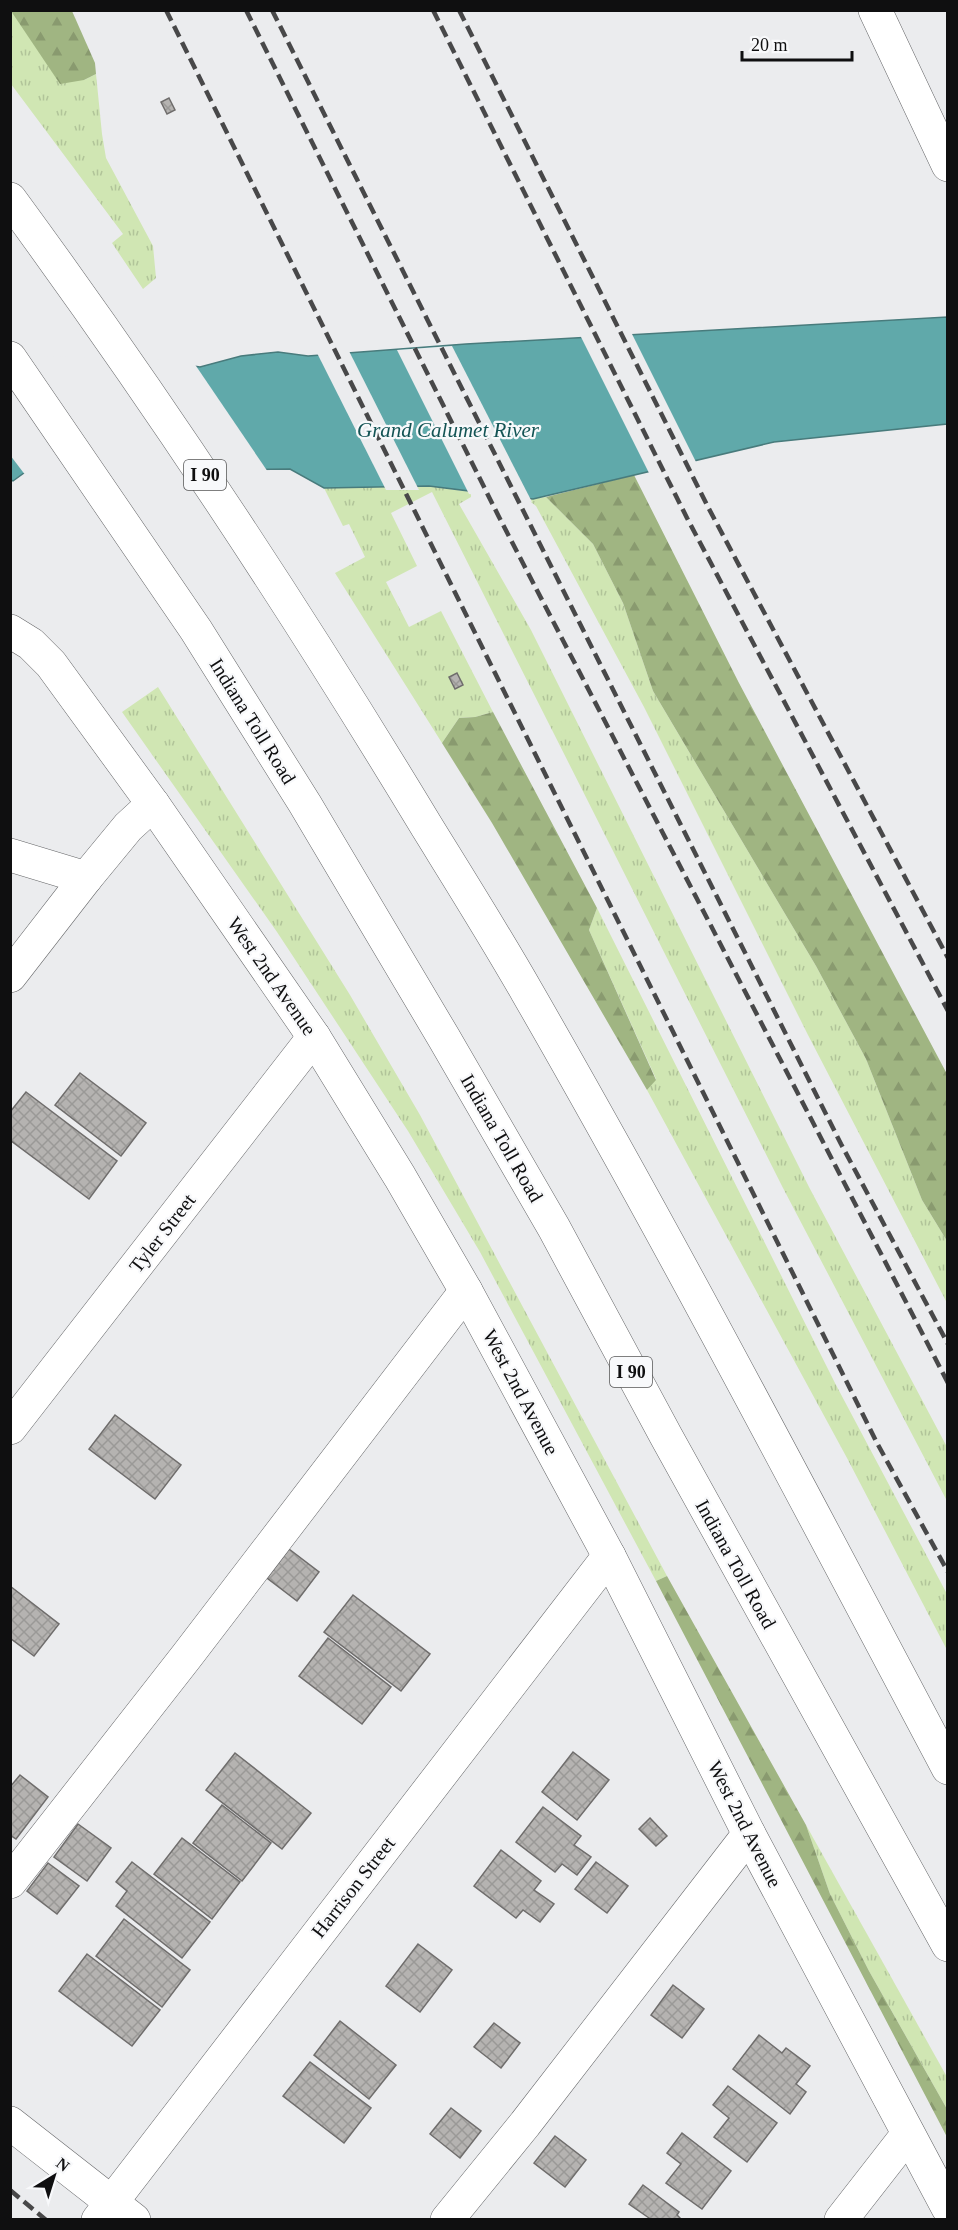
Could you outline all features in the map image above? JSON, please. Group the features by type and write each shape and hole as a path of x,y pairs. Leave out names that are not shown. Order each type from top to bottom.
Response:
{"main road":[{"path":"875,10 948,165"},
{"name":"I 90","path":"10,199 190,453 387,760 525,988 633,1179 948,1768"},
{"name":"Indiana Toll Road","path":"10,358 196,630 305,804 554,1228 666,1436 948,1945"},
{"name":"West 2nd Avenue","path":"10,631 31,644 51,664 153,804 314,1037 400,1177 466,1291 609,1556 749,1834 948,2208"},
{"path":"10,976 86,878 128,828 153,804"},
{"path":"10,855 86,878"},
{"name":"Tyler Street","path":"10,1428 314,1037"},
{"path":"10,1882 186,1657 466,1291"},
{"name":"Harrison Street","path":"114,2214 609,1556"},
{"path":"447,2220 525,2124 749,1834"},
{"path":"10,2123 114,2214"},
{"path":"841,2220 908,2134"}],"green space":[{"path":"11,11 84,80 96,74 106,158 153,246 156,278 143,289 112,243 123,234 11,84"},
{"path":"11,11 72,11 95,63 96,74 84,80 60,84"},
{"path":"634,475 739,683 947,1074 947,1241 922,1200 866,1059 816,966 653,691 623,603 593,544 546,497"},
{"path":"429,486 471,492 471,497 459,504 531,630 809,1187 947,1447 947,1501 783,1188 432,492 391,513 417,566 386,582 409,627 441,611 493,712 459,718 442,743 335,573 365,557 349,524 343,526 324,488"},
{"path":"546,497 593,544 623,603 653,691 816,966 866,1059 922,1200 947,1241 947,1303 808,1035 644,707 536,506 527,499"},
{"path":"158,687 350,995 420,1115 667,1576 656,1581 480,1252 408,1131 277,932 122,712"},
{"path":"493,712 597,908 589,930 656,1080 647,1090 492,823 442,743 459,718"},
{"path":"597,908 836,1385 947,1594 947,1650 847,1458 647,1090 656,1079 589,930"},
{"path":"667,1576 806,1825 830,1894 869,1971 947,2109 947,2137 656,1581"},
{"path":"806,1825 947,2077 947,2109 869,1971 830,1894"}],"water":[{"name":"Grand Calumet River","path":"947,317 947,424 774,442 533,499 429,486 324,488 290,469 24,473 13,481 11,480 11,358 173,363 200,367 241,356 278,352 308,356 466,344"}],"pier":[{"path":"631,332 697,464 650,475 580,335"},
{"path":"452,346 532,502 469,494 397,350"},
{"path":"349,351 419,490 386,490 317,353"},
{"path":"10,355 173,360 194,363 268,472 26,476 10,455"}],"building":[{"path":"169,98 175,110 167,114 161,102"},
{"path":"457,673 463,685 455,689 449,677"},
{"path":"80,1073 146,1123 121,1156 55,1105"},
{"path":"26,1092 117,1161 89,1199 10,1140 10,1112"},
{"path":"115,1415 181,1465 155,1499 89,1449"},
{"path":"289,1549 319,1572 297,1601 267,1578"},
{"path":"10,1586 59,1624 34,1656 10,1638"},
{"path":"353,1595 430,1654 401,1691 324,1632"},
{"path":"328,1638 391,1687 362,1724 299,1676"},
{"path":"573,1752 609,1780 577,1820 542,1792"},
{"path":"235,1753 311,1813 282,1849 206,1790"},
{"path":"20,1775 48,1797 16,1839 10,1835 10,1787"},
{"path":"222,1805 271,1843 242,1881 193,1843"},
{"path":"543,1807 581,1836 574,1845 591,1857 577,1875 562,1864 555,1872 516,1842"},
{"path":"650,1818 667,1836 656,1846 639,1829"},
{"path":"78,1824 111,1848 87,1881 54,1857"},
{"path":"182,1838 240,1882 212,1919 154,1874"},
{"path":"501,1850 541,1881 534,1890 554,1904 540,1922 523,1910 516,1918 474,1886"},
{"path":"132,1862 210,1922 182,1958 116,1906 127,1891 116,1882"},
{"path":"596,1862 628,1886 607,1913 575,1889"},
{"path":"48,1863 79,1886 57,1914 27,1891"},
{"path":"124,1919 190,1970 162,2007 96,1956"},
{"path":"418,1944 452,1970 420,2012 386,1986"},
{"path":"87,1954 160,2010 132,2046 59,1991"},
{"path":"673,1985 704,2009 682,2038 651,2015"},
{"path":"340,2021 396,2065 369,2099 314,2055"},
{"path":"494,2023 520,2043 501,2068 474,2047"},
{"path":"759,2035 782,2053 786,2048 810,2066 796,2084 806,2092 790,2114 733,2069"},
{"path":"310,2062 371,2108 344,2143 283,2096"},
{"path":"728,2086 777,2123 747,2162 714,2137 729,2118 713,2105"},
{"path":"451,2108 481,2131 460,2158 430,2134"},
{"path":"682,2133 731,2171 702,2209 666,2183 681,2164 667,2153"},
{"path":"555,2136 586,2160 565,2187 534,2163"},
{"path":"643,2185 679,2212 677,2215 682,2220 647,2220 649,2218 629,2204"}],"railway":[{"path":"166,10 877,1443 948,1572"},
{"path":"246,10 499,517 948,1383"},
{"path":"272,10 841,1144 948,1344"},
{"path":"433,10 687,518 948,1011"},
{"path":"459,10 708,507 948,958"},
{"path":"10,2190 46,2220"}]}
